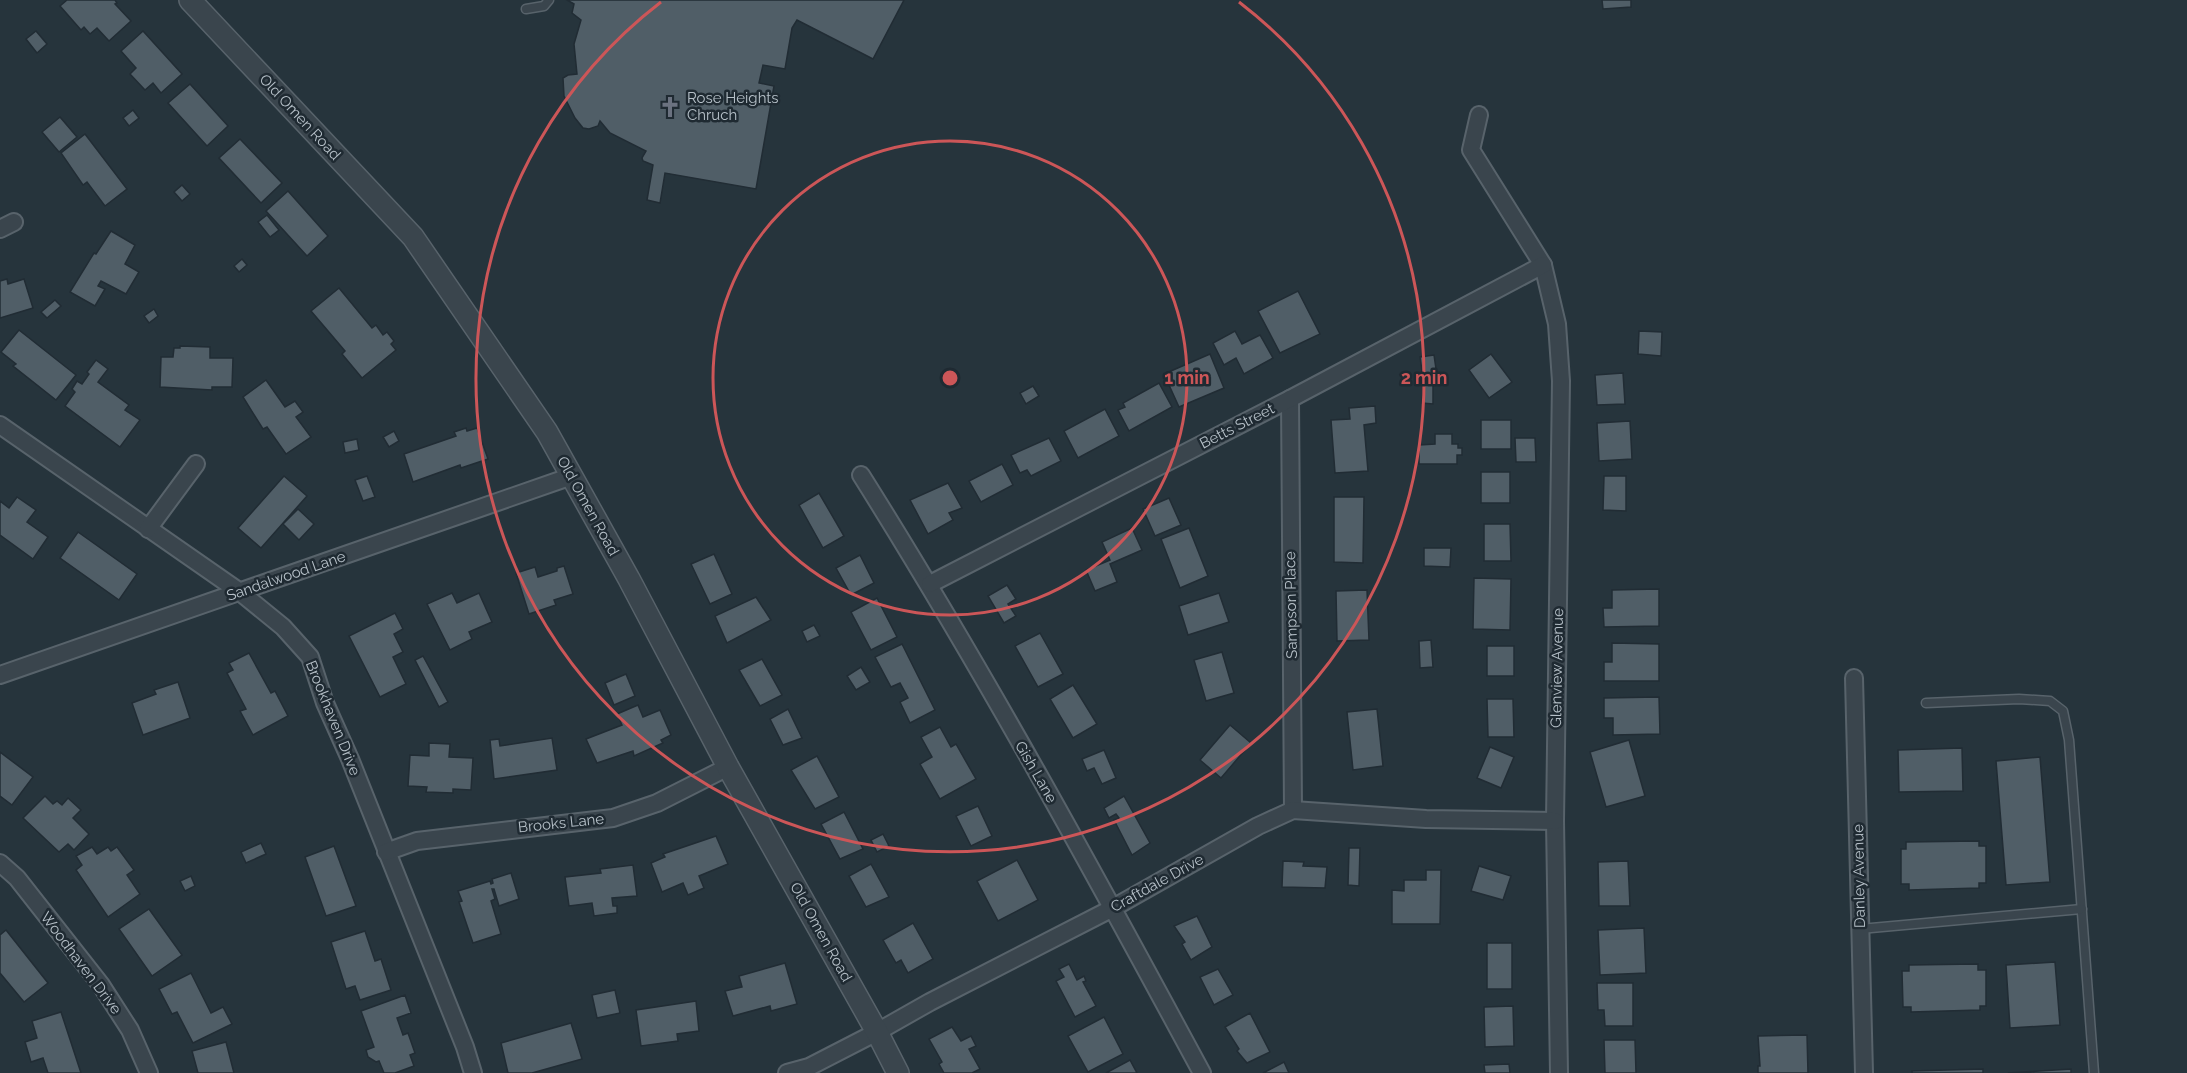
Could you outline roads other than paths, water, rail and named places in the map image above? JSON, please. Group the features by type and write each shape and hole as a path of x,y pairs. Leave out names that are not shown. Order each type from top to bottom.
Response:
{"street":[{"name":"Old Omen Road","path":"190,0 413,237 547,432 675,663 728,767 898,1073"},
{"name":"Glenview Avenue","path":"1479,115 1471,150 1543,265 1557,324 1561,381 1555,821 1559,1073"},
{"name":"Betts Street","path":"930,584 1290,399 1543,265"},
{"name":"Sampson Place","path":"1290,399 1293,810"},
{"name":"Brookhaven Drive","path":"0,425 240,592 283,627 310,657 325,703 350,759 465,1047 472,1073"},
{"path":"148,529 196,464"},
{"name":"Gish Lane","path":"861,475 930,584 1113,908 1202,1073"},
{"name":"Sandalwood Lane","path":"0,675 572,477"},
{"name":"Danley Avenue","path":"1854,678 1864,1073"},
{"name":"Brooks Lane","path":"386,852 417,841 613,818 657,804 728,767"},
{"name":"Craftdale Drive","path":"787,1073 809,1067 877,1032 930,1002 1113,908 1258,826 1293,810 1426,819 1555,821"},
{"name":"Woodhaven Drive","path":"0,863 17,878 101,985 130,1030 149,1073"},
{"path":"0,884 17,878"}],"lane":[{"path":"526,9 544,6 549,0"},
{"path":"1926,703 2040,700 2050,701 2063,711 2069,740 2094,1073"},
{"path":"1860,929 2082,909"}],"place":[{"name":"Rose Heights Chruch","path":"670,107"}]}
